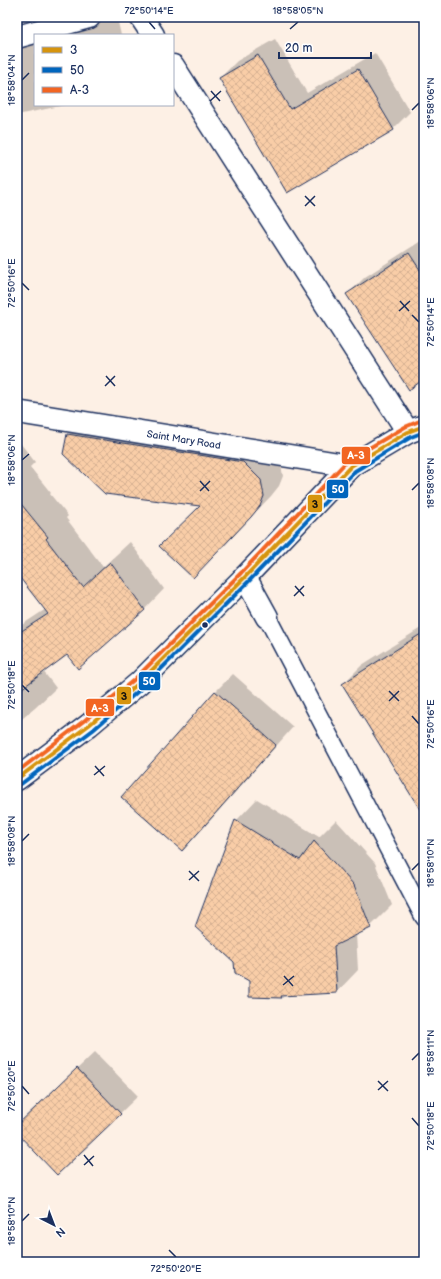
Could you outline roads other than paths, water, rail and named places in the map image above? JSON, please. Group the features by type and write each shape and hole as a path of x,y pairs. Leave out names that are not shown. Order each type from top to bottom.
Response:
{"street":[{"path":"17,37 89,17"},
{"path":"141,17 152,34"},
{"path":"17,779 89,725 139,683 245,577 351,466 416,429 174,67"},
{"name":"Saint Mary Road","path":"17,412 351,466"},
{"path":"245,577 267,617"}],"lane":[{"path":"267,617 424,917"}]}
